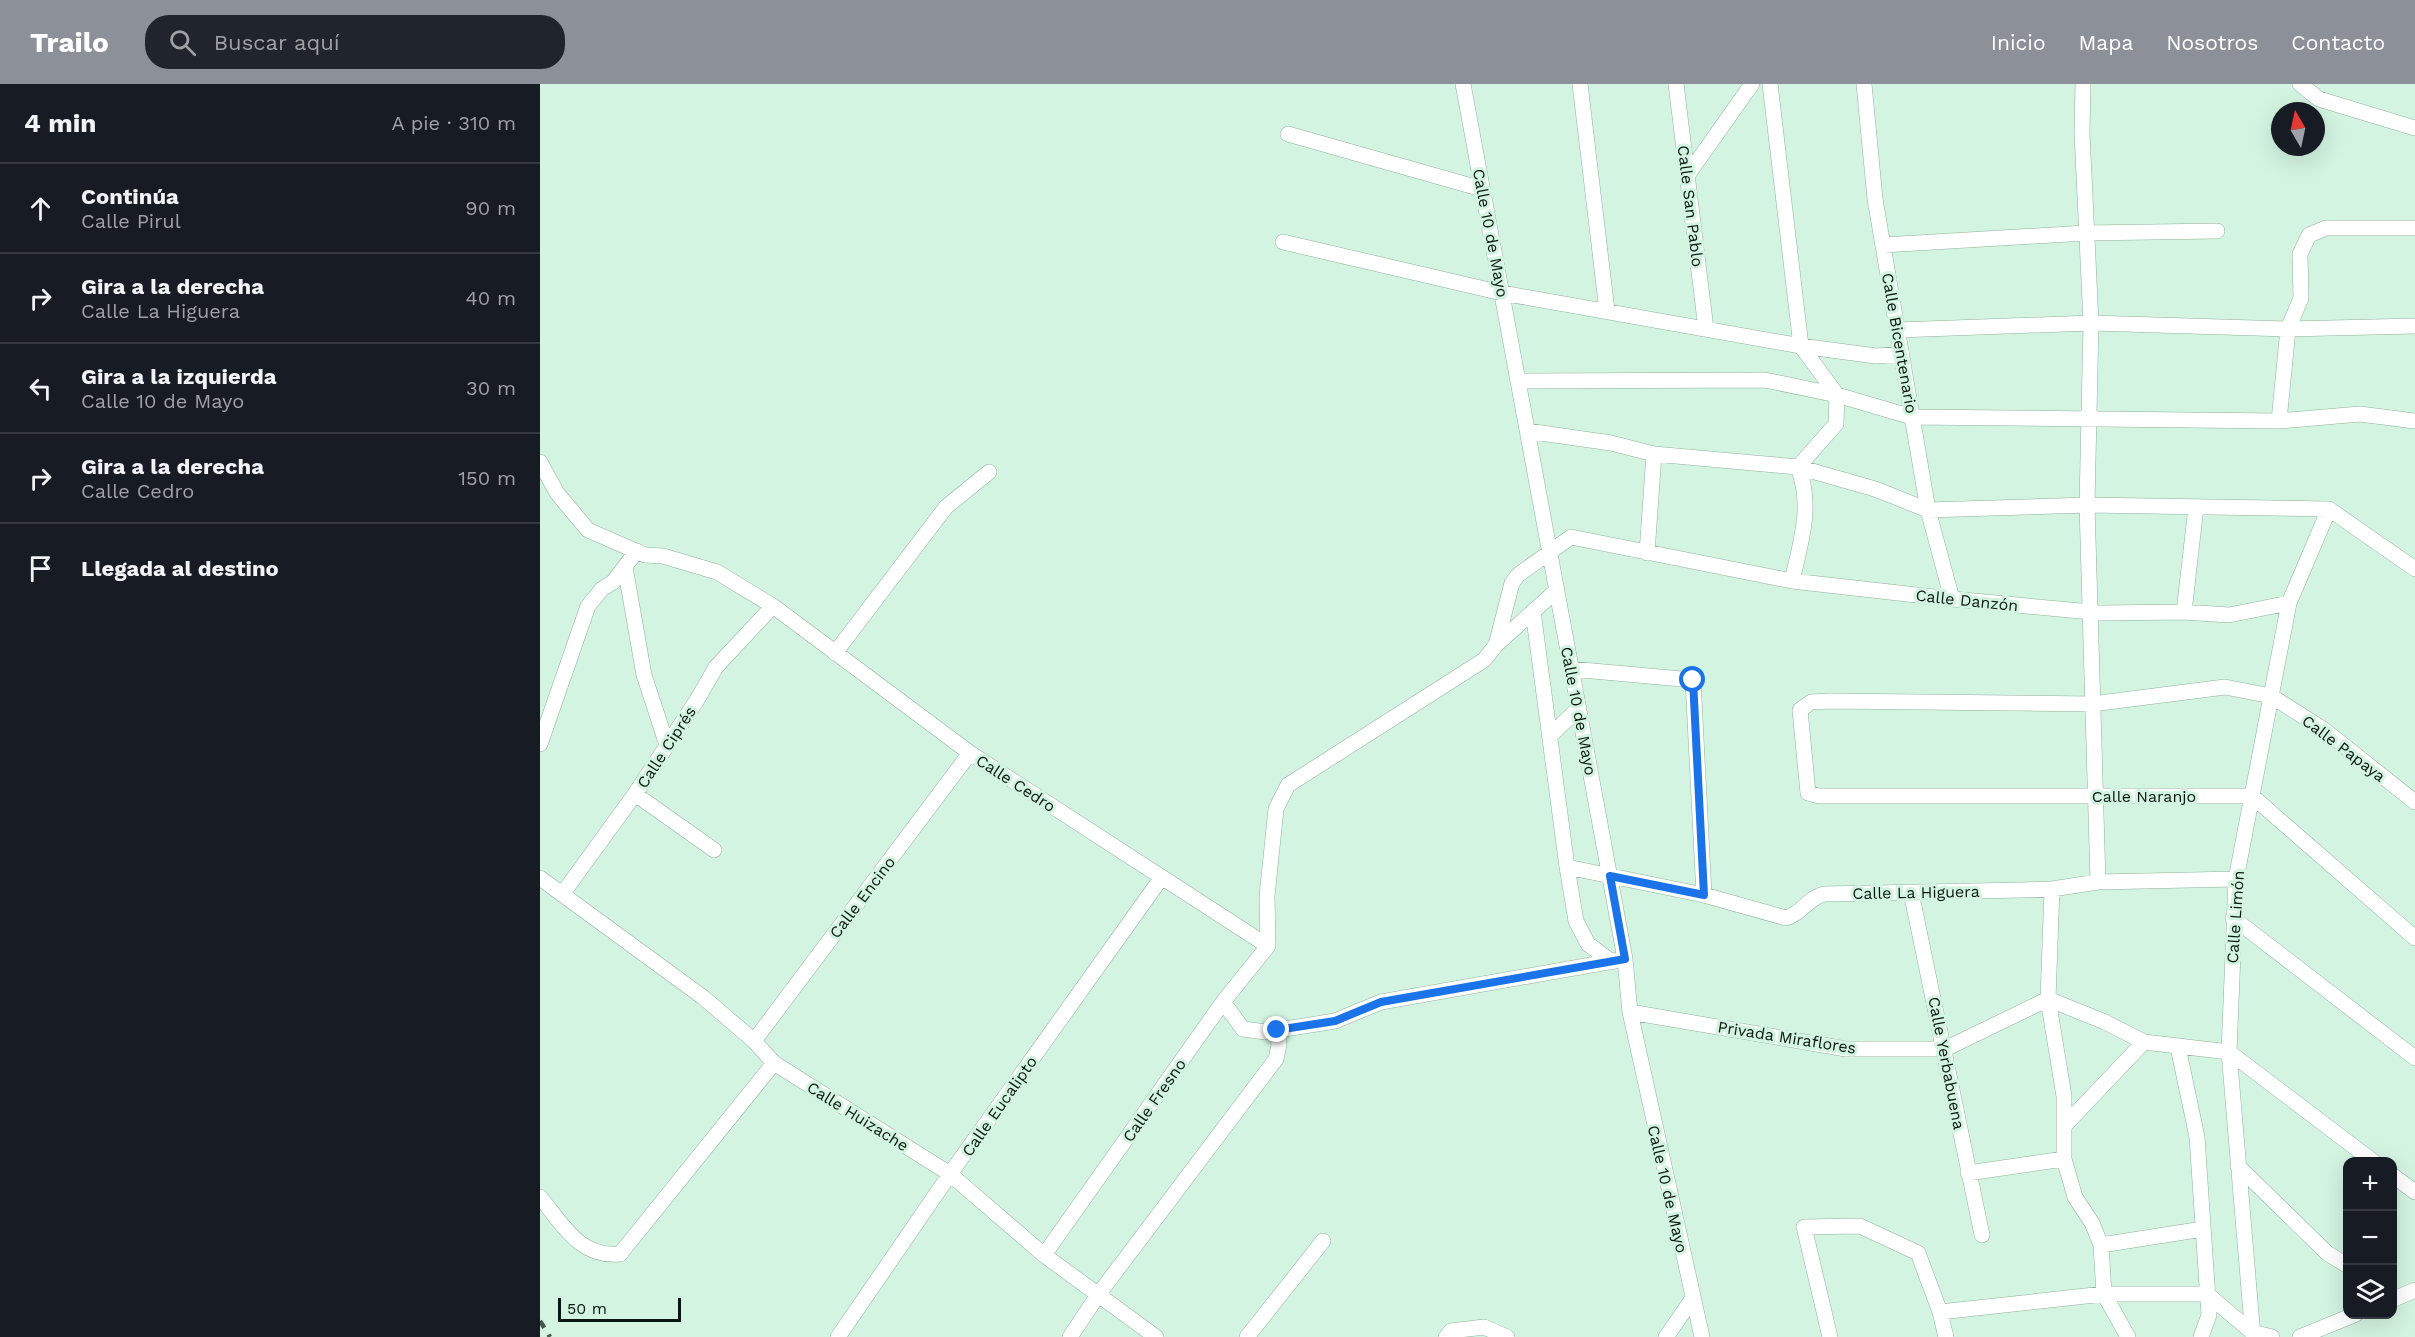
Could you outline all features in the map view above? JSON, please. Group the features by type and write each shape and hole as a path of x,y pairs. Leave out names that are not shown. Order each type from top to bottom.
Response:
{"street":[{"name":"Calle 10 de Mayo","path":"1463,84 1610,876 1618,960 1702,1337"},
{"path":"1580,84 1607,311"},
{"name":"Calle San Pablo","path":"1676,84 1706,329"},
{"path":"1687,176 1752,84"},
{"path":"1770,84 1802,346 1837,395 1836,424 1798,467"},
{"name":"Calle Bicentenario","path":"1864,84 1875,199 1912,417 1928,510 1952,599"},
{"path":"2083,84 2086,233 2091,323 2087,505 2098,882"},
{"path":"2300,84 2319,99 2415,128"},
{"path":"1288,134 1482,189"},
{"path":"2279,421 2288,329 2301,298 2300,254 2310,235 2326,228 2415,228"},
{"path":"1883,245 2086,233 2217,231"},
{"path":"1283,242 1502,292 1706,329 1876,357 1902,354"},
{"path":"1898,330 2091,323 2288,329 2415,326"},
{"path":"1518,381 1766,380 1837,395 1912,417 2279,421 2360,414 2415,421"},
{"path":"1527,431 1611,443 1654,454 1798,467 1875,489 1928,510 2087,505 2329,509 2415,569"},
{"path":"1647,553 1654,454"},
{"name":"Calle Cedro","path":"540,462 557,493 588,530 637,551 717,572 773,606 970,753 1268,946"},
{"path":"1792,581 1805,520 1805,485 1798,467"},
{"path":"835,652 946,507 989,472"},
{"path":"2184,612 2196,507"},
{"name":"Calle Limón","path":"2253,1334 2229,1052 2236,879 2289,603 2329,509"},
{"name":"Calle Danzón","path":"1496,645 1512,583 1518,575 1571,537 1792,581 2091,612 2184,612 2229,615 2289,603"},
{"path":"540,744 588,606 602,589 613,582 637,551"},
{"path":"625,567 644,675 667,745"},
{"path":"1268,946 1267,896 1276,809 1288,785 1484,660 1496,645 1557,590"},
{"name":"Calle Ciprés","path":"562,892 635,794 716,667 773,606"},
{"path":"1533,611 1576,921 1588,944 1618,960"},
{"path":"1571,669 1693,680 1704,895"},
{"path":"2092,704 2225,687 2271,696"},
{"name":"Calle Papaya","path":"2271,696 2323,729 2415,802"},
{"name":"Calle Naranjo","path":"2092,704 1811,702 1800,710 1808,793 1819,796 2252,796"},
{"path":"1551,735 1579,708"},
{"name":"Calle Encino","path":"754,1041 970,753"},
{"path":"635,794 714,850"},
{"path":"2252,796 2415,938"},
{"name":"Calle La Higuera","path":"1567,867 1704,895 1786,918 1797,915 1811,898 1824,894 2052,888 2098,882 2236,879"},
{"name":"Calle Huizache","path":"540,878 704,998 754,1041 774,1063 950,1174 1044,1255 1156,1337"},
{"name":"Calle Eucalipto","path":"838,1337 950,1174 1162,878"},
{"path":"2052,888 2048,999 2064,1096 2066,1124 2064,1159 2075,1197 2092,1223 2101,1245 2104,1294 2128,1337"},
{"name":"Calle Yerbabuena","path":"1911,892 1982,1234"},
{"path":"2233,918 2415,1058"},
{"name":"Calle Fresno","path":"1044,1255 1223,1002 1268,946"},
{"path":"1223,1002 1243,1029 1266,1032 1335,1021 1381,1002 1618,960"},
{"path":"1944,1048 2048,999 2105,1022 2144,1042 2229,1052 2369,1157"},
{"name":"Privada Miraflores","path":"1630,1012 1846,1049 1944,1048"},
{"path":"1070,1337 1098,1295 1276,1059 1279,1045 1277,1030"},
{"path":"2066,1124 2144,1042"},
{"path":"2178,1047 2197,1137 2209,1315 2201,1337"},
{"path":"540,1197 577,1243 604,1256 620,1254 774,1063"},
{"path":"1968,1173 2064,1159"},
{"path":"2238,1166 2327,1253 2346,1265"},
{"path":"2397,1179 2415,1192"},
{"path":"1830,1337 1804,1227 1860,1226 1918,1253 1940,1312 1946,1337"},
{"path":"2101,1245 2203,1229"},
{"path":"1247,1337 1323,1241"},
{"path":"2397,1296 2415,1290"},
{"path":"1940,1312 2104,1294 2207,1294 2253,1334 2272,1337"},
{"path":"1666,1337 1693,1298"},
{"path":"2300,1337 2344,1319"},
{"path":"1446,1337 1451,1331 1484,1327 1507,1337"}],"railway":[{"path":"540,1321 550,1337"}],"route":[{"path":"1277,1030 1335,1021 1381,1002 1625,959 1610,876 1704,895 1693,680"}]}
